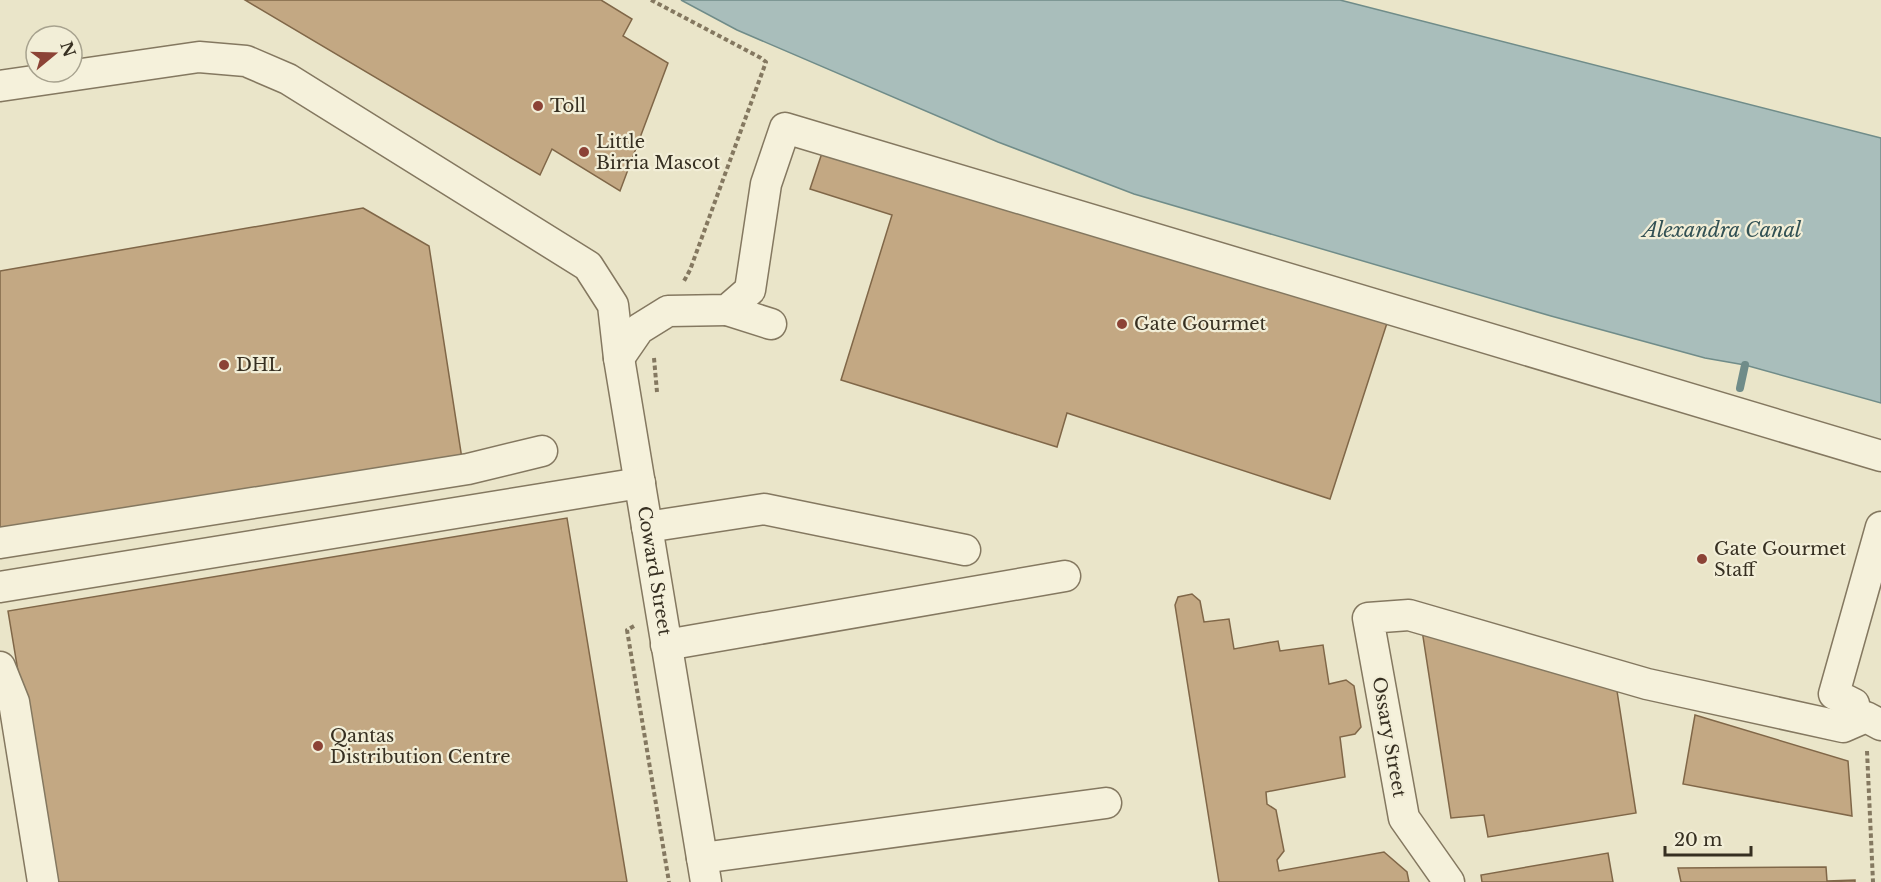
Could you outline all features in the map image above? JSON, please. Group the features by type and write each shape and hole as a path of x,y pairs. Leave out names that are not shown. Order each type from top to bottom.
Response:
{"street":[{"name":"Coward Street","path":"0,86 199,57 246,61 288,79 588,266 613,305 619,358 704,870"},
{"path":"727,310 750,290 766,184 785,128 1881,456"},
{"path":"619,358 639,329 668,311 727,310 771,324"},
{"path":"0,543 468,469 542,451"},
{"path":"0,587 640,483"},
{"path":"647,526 764,509 965,550"},
{"path":"1867,723 1834,694 1881,527"},
{"path":"666,645 1065,576"},
{"name":"Ossary Street","path":"1449,882 1404,818 1368,618 1409,615 1647,684 1843,727 1867,723"},
{"path":"0,667 14,702 44,882"},
{"path":"704,870 1106,803"}],"path":[{"path":"651,0 766,62 690,270"},
{"path":"627,630 669,882"},
{"path":"1867,723 1873,882"}],"water":[{"name":"Alexandra Canal","path":"681,0 1340,0 1881,138 1881,403 1745,365 1705,358 1551,316 1134,194 998,142 737,30"}],"building":[{"name":"Toll","path":"245,0 601,0 632,19 623,36 668,63 620,191 552,149 540,175"},
{"name":"Gate Gourmet","path":"825,144 1388,320 1330,499 1067,413 1057,447 841,380 892,215 810,189"},
{"name":"DHL","path":"363,208 429,246 462,459 0,532 0,271"},
{"name":"Qantas Distribution Centre","path":"567,518 627,882 53,882 8,611"},
{"path":"1192,594 1200,601 1204,622 1229,619 1234,649 1278,641 1280,651 1323,645 1329,684 1346,680 1354,686 1361,727 1355,734 1340,737 1345,777 1266,792 1267,804 1276,810 1284,851 1277,860 1279,871 1384,852 1407,872 1409,882 1219,882 1175,605 1178,597"},
{"path":"1422,630 1617,691 1636,813 1488,837 1484,815 1451,818"},
{"path":"1695,715 1848,761 1852,816 1683,784"},
{"path":"1608,853 1613,882 1482,882 1481,875"},
{"path":"1826,867 1827,881 1855,880 1855,882 1681,882 1678,868"}],"waterway":[{"path":"1740,388 1745,365"}],"place":[{"name":"Toll","path":"538,106"},
{"name":"Little Birria Mascot","path":"584,152"},
{"name":"Gate Gourmet","path":"1122,324"},
{"name":"DHL","path":"224,365"},
{"name":"Gate Gourmet Staff","path":"1702,559"},
{"name":"Qantas Distribution Centre","path":"318,746"}]}
